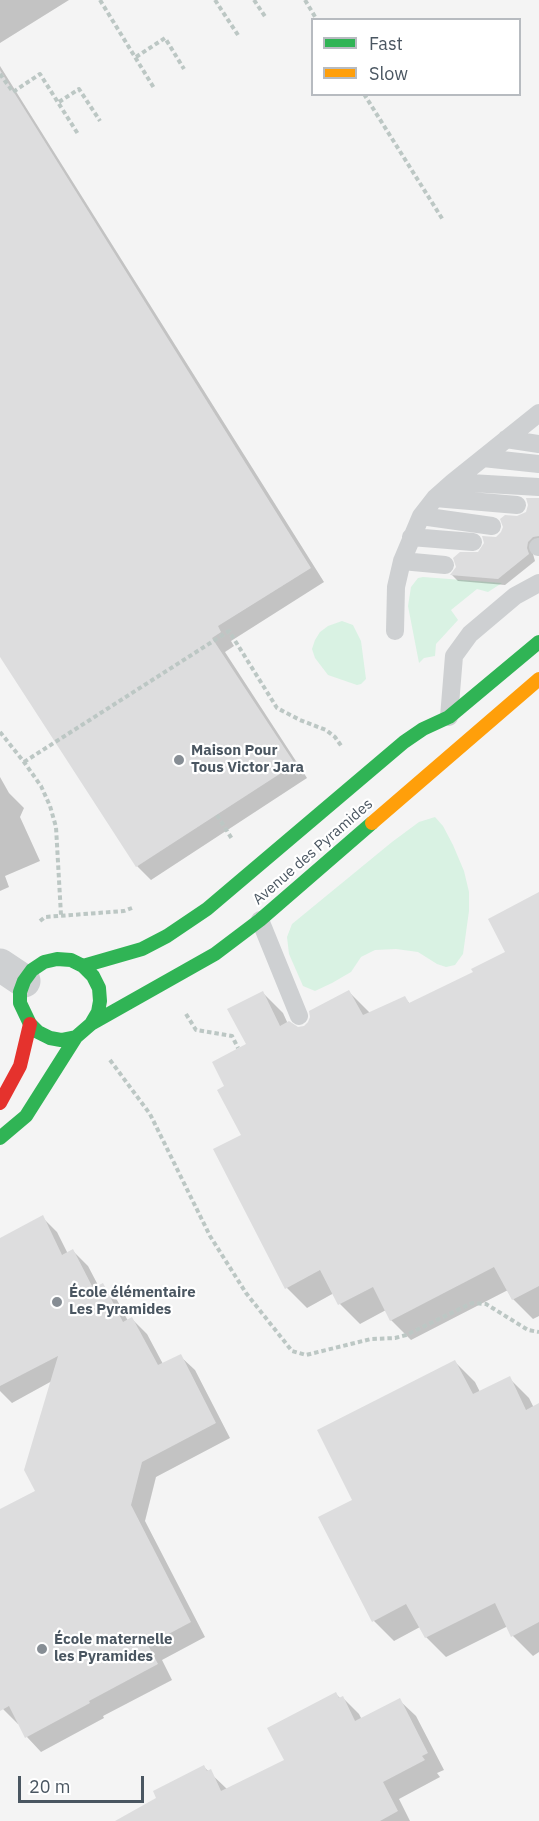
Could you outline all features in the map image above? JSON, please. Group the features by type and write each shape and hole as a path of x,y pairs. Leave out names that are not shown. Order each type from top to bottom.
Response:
{"main road":[{"name":"Avenue des Pyramides","path":"83,966 142,949 167,936 207,909 404,742 423,729 449,717 539,642"},
{"name":"Avenue des Pyramides","path":"0,1138 26,1116 76,1037 91,1024 214,954 260,920 539,679"},
{"path":"76,1037 61,1040 50,1038 38,1032 30,1024 20,1003 20,992 12,973 32,970 44,962 57,958 71,960 83,966 93,976 99,988 98,1012 91,1024"},
{"path":"0,1103 20,1066 30,1024"}],"lane":[{"path":"395,631 396,587 402,561 421,516 435,498 453,482 506,439 535,419"},
{"path":"506,439 539,444"},
{"path":"483,458 539,464"},
{"path":"453,482 539,487"},
{"path":"435,498 517,505"},
{"path":"421,516 492,526"},
{"path":"411,537 472,542"},
{"path":"402,561 445,565"},
{"path":"449,717 454,656 470,634 514,596 539,583"},
{"path":"260,920 299,1016"}],"path":[{"path":"100,0 154,88"},
{"path":"224,0 217,2 238,35"},
{"path":"254,0 266,18"},
{"path":"305,0 316,18"},
{"path":"135,57 165,38 184,69"},
{"path":"0,74 13,92 40,74 78,134"},
{"path":"58,102 79,89 100,121"},
{"path":"365,96 443,220"},
{"path":"24,762 229,631 278,708 326,730 343,748"},
{"path":"0,732 24,762 46,796 56,826 61,915"},
{"path":"217,814 234,842"},
{"path":"196,1030 232,1036 238,1048"},
{"path":"110,1060 150,1114 210,1236 246,1293 291,1351 306,1355 371,1339 395,1338 406,1335 472,1303 486,1304 528,1330 539,1332"}],"green space":[{"path":"418,578 502,583 488,592 477,589 451,610 458,620 436,644 435,656 424,658 419,663 408,606 411,587"},
{"path":"342,621 353,625 361,641 366,679 361,684 357,685 328,675 315,658 312,649 320,632"},
{"path":"435,817 443,826 453,845 464,871 469,892 469,911 463,954 455,965 446,967 437,964 418,952 396,949 375,950 361,957 351,972 332,983 315,991 303,986 289,954 287,937 292,924 392,842 419,822"}],"building":[{"path":"0,70 311,568 218,626 221,632 212,638 295,764 136,867 0,657"},
{"path":"526,498 539,498 539,536 533,537 528,542 529,554 498,579 450,575 456,567 453,558 460,552 478,552 484,543 482,536 496,537 501,532 503,527 500,519 505,515 517,516 526,512 528,505"},
{"path":"539,892 539,1286 512,1300 494,1267 390,1321 373,1287 338,1305 320,1270 285,1289 213,1149 241,1135 217,1090 224,1086 212,1062 246,1044 227,1009 263,991 280,1026 289,1021 298,1027 308,1022 309,1011 349,990 363,1015 405,996 409,1003 473,972 471,969 505,952 488,919"},
{"path":"43,1215 62,1255 73,1249 93,1288 103,1283 123,1322 132,1317 158,1365 181,1354 216,1423 142,1462 131,1505 191,1622 148,1645 158,1664 25,1738 9,1706 0,1711 0,1509 35,1491 24,1470 58,1356 0,1386 0,1238"},
{"path":"455,1360 473,1394 510,1376 526,1410 539,1403 539,1622 511,1637 495,1603 425,1638 406,1604 372,1622 318,1517 352,1500 317,1430"},
{"path":"336,1692 339,1698 343,1696 355,1721 400,1698 428,1753 422,1756 425,1760 383,1782 398,1811 380,1821 115,1821 156,1798 153,1791 204,1765 207,1771 211,1769 221,1791 284,1760 267,1728"}],"traffic: fast":[{"path":"83,966 142,949 167,936 207,909 404,742 423,729 449,717 539,642"},
{"path":"91,1024 98,1012 99,988 93,976 83,966 71,960 57,959 44,962 32,970 20,992 20,1003 30,1024 38,1032 50,1038 61,1040 76,1037 91,1024 215,954 260,920 372,823"},
{"path":"0,1138 26,1116 76,1037"}],"traffic: slow":[{"path":"372,823 539,679"}],"traffic: jam":[{"path":"0,1103 20,1066 30,1024"}],"place":[{"name":"Maison Pour Tous Victor Jara","path":"179,760"},
{"name":"École élémentaire Les Pyramides","path":"57,1302"},
{"name":"École maternelle les Pyramides","path":"42,1649"}]}
